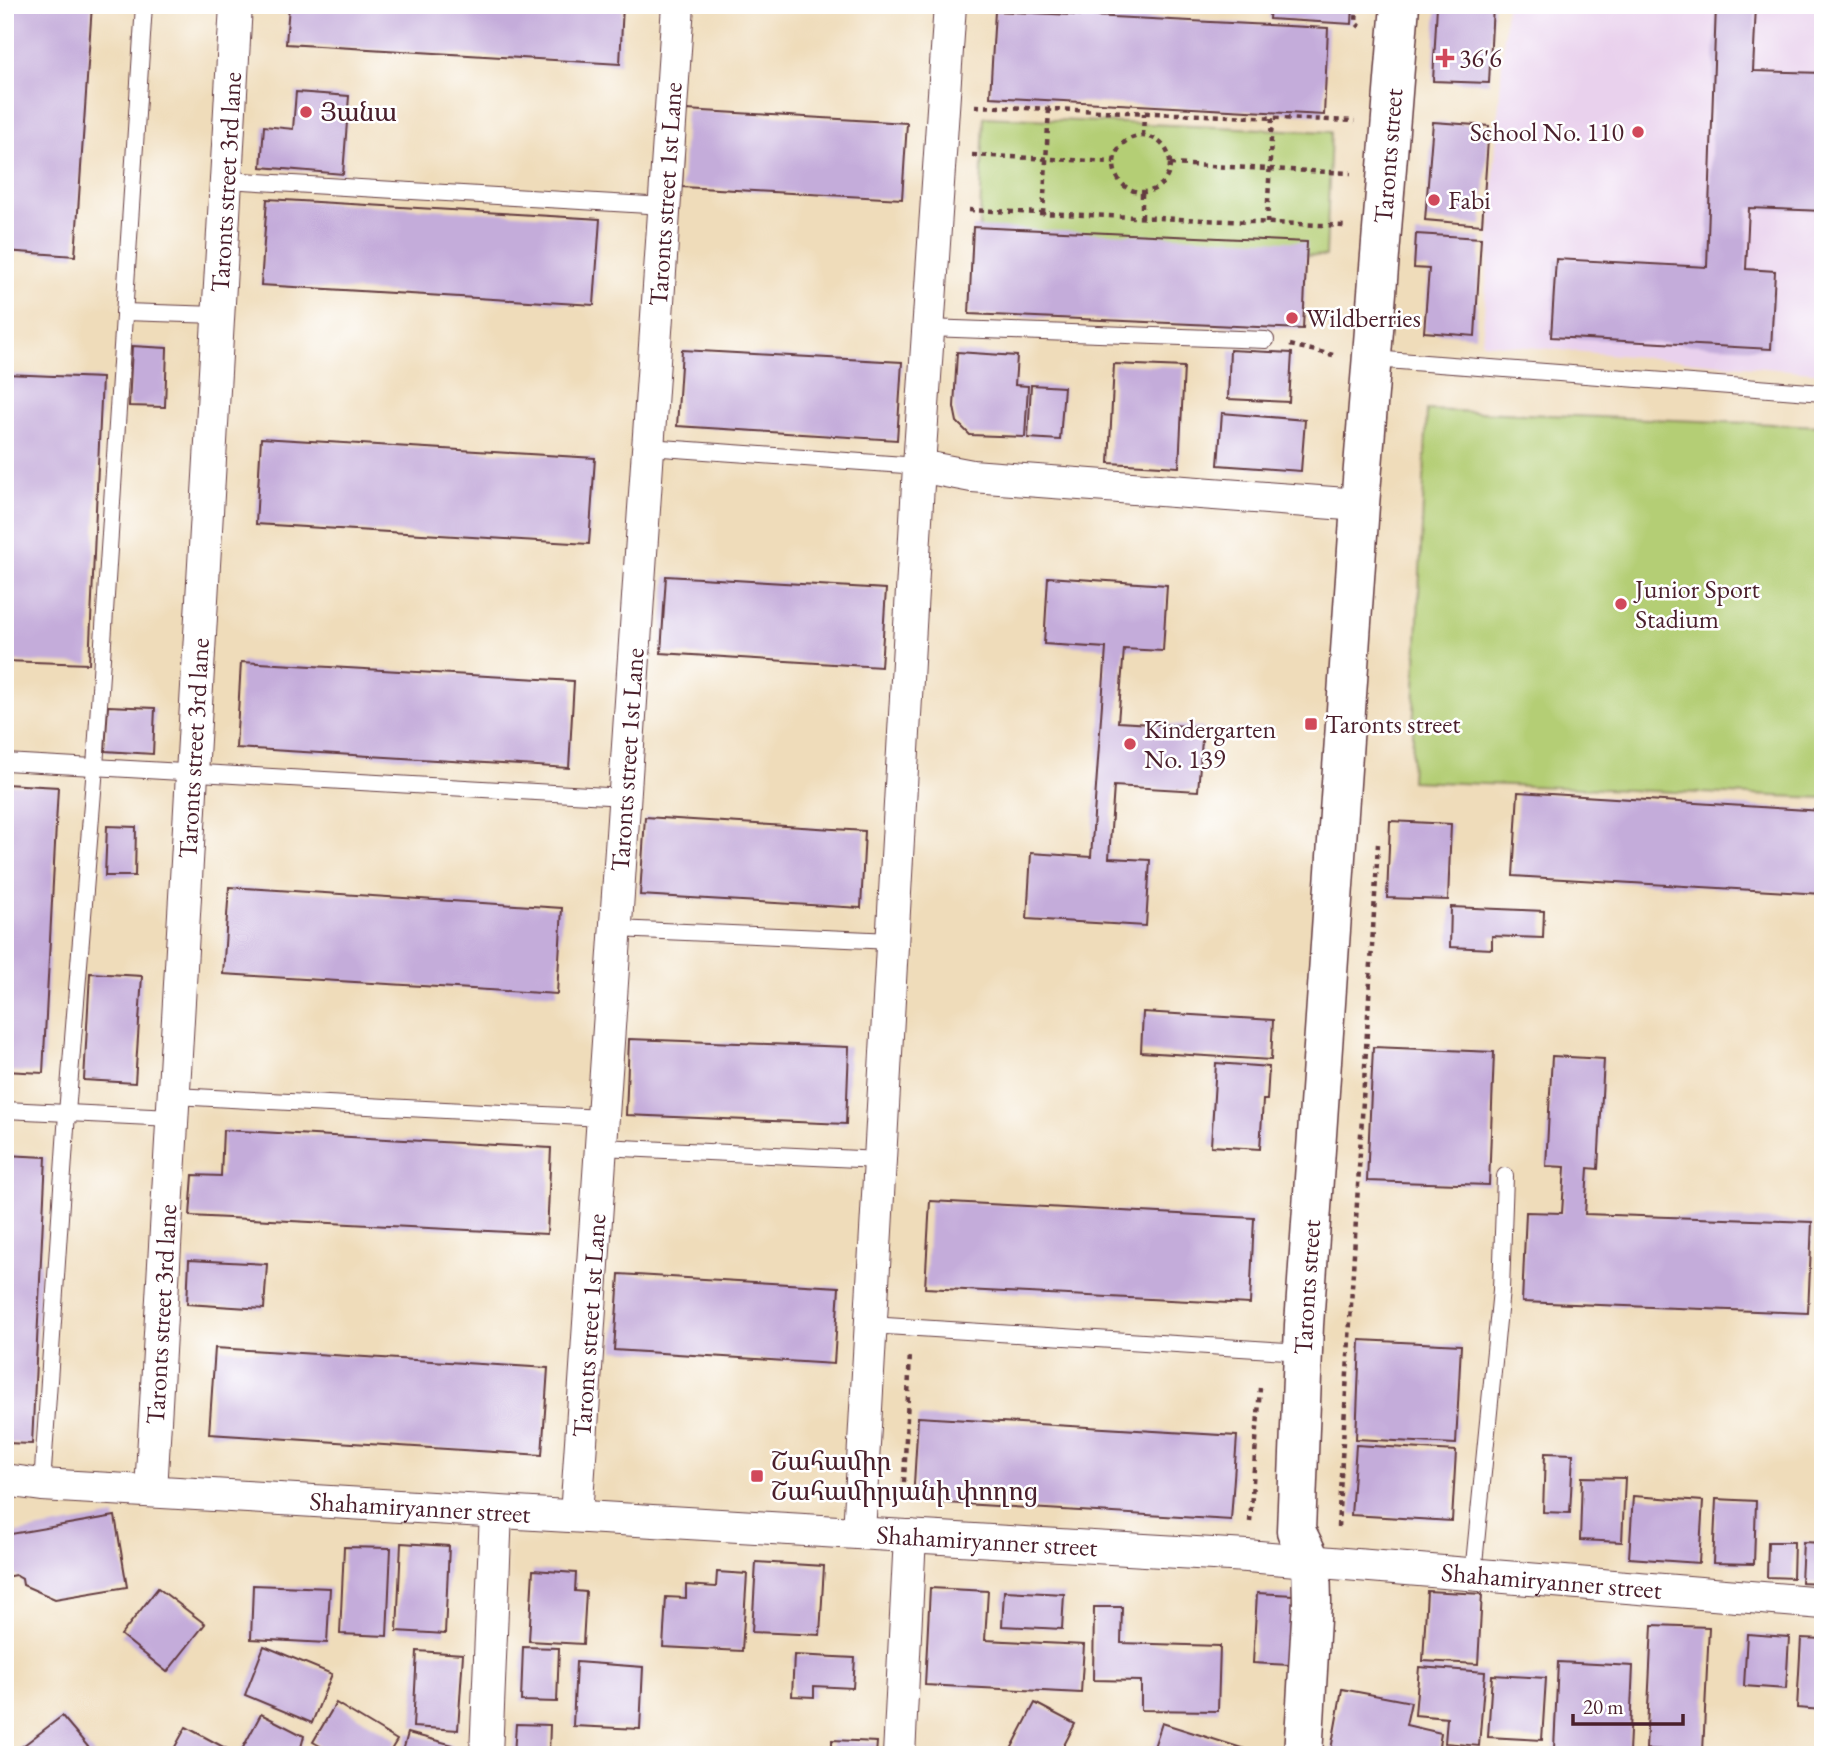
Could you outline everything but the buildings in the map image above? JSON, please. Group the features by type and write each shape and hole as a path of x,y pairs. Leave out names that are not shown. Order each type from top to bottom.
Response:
{"street":[{"name":"Taronts street 3rd lane","path":"151,1491 236,5"},
{"name":"Taronts street 1st Lane","path":"576,1517 678,5"},
{"path":"859,1533 919,466 950,5"},
{"name":"Taronts street","path":"1311,1561 1296,1531 1303,1352 1360,505 1356,358 1400,5"},
{"path":"919,466 972,476 1360,505"},
{"name":"Shahamiryanner street","path":"5,1480 42,1485 1311,1561 1823,1603"},
{"path":"486,1755 496,1512"},
{"path":"899,1755 906,1536"},
{"path":"1303,1755 1312,1602 1311,1561"}],"lane":[{"path":"42,1485 67,1113 95,766 144,5"},
{"path":"226,180 665,206"},
{"path":"124,312 218,315"},
{"path":"928,328 1266,340"},
{"path":"1356,358 1823,393"},
{"path":"648,447 919,466"},
{"path":"5,762 625,797"},
{"path":"616,929 892,941"},
{"path":"5,1110 67,1113 173,1107 602,1133 880,1160"},
{"path":"1473,1573 1502,1290 1505,1175"},
{"path":"870,1325 1303,1352"}],"path":[{"path":"943,104 1364,121"},
{"path":"1043,214 1049,109"},
{"path":"1143,136 1144,112"},
{"path":"1267,223 1272,117"},
{"path":"1143,136 1155,139 1163,145 1168,152 1170,164 1166,178 1160,186 1142,192 1125,186 1119,180 1114,162 1121,145 1128,139 1143,136"},
{"path":"940,153 1114,162"},
{"path":"1170,164 1358,174"},
{"path":"1142,192 1142,218"},
{"path":"936,208 1353,226"},
{"path":"1266,340 1356,358"},
{"path":"906,1536 911,1328"}],"shaded area":[{"path":"1506,5 1823,5 1823,373 1482,343"}],"green space":[{"path":"984,117 1331,132 1326,256 979,241"},
{"name":"Junior Sport Stadium","path":"1427,410 1823,426 1823,798 1411,781"}],"place":[{"name":"36'6","path":"1445,58"},
{"name":"Յանա","path":"306,112"},
{"name":"School No. 110","path":"1638,132"},
{"name":"Fabi","path":"1434,200"},
{"name":"Wildberries","path":"1292,318"},
{"name":"Junior Sport Stadium","path":"1621,604"},
{"name":"Taronts street","path":"1311,724"},
{"name":"Kindergarten No. 139","path":"1130,744"},
{"name":"Շահամիր Շահամիրյանի փողոց","path":"757,1476"}]}
